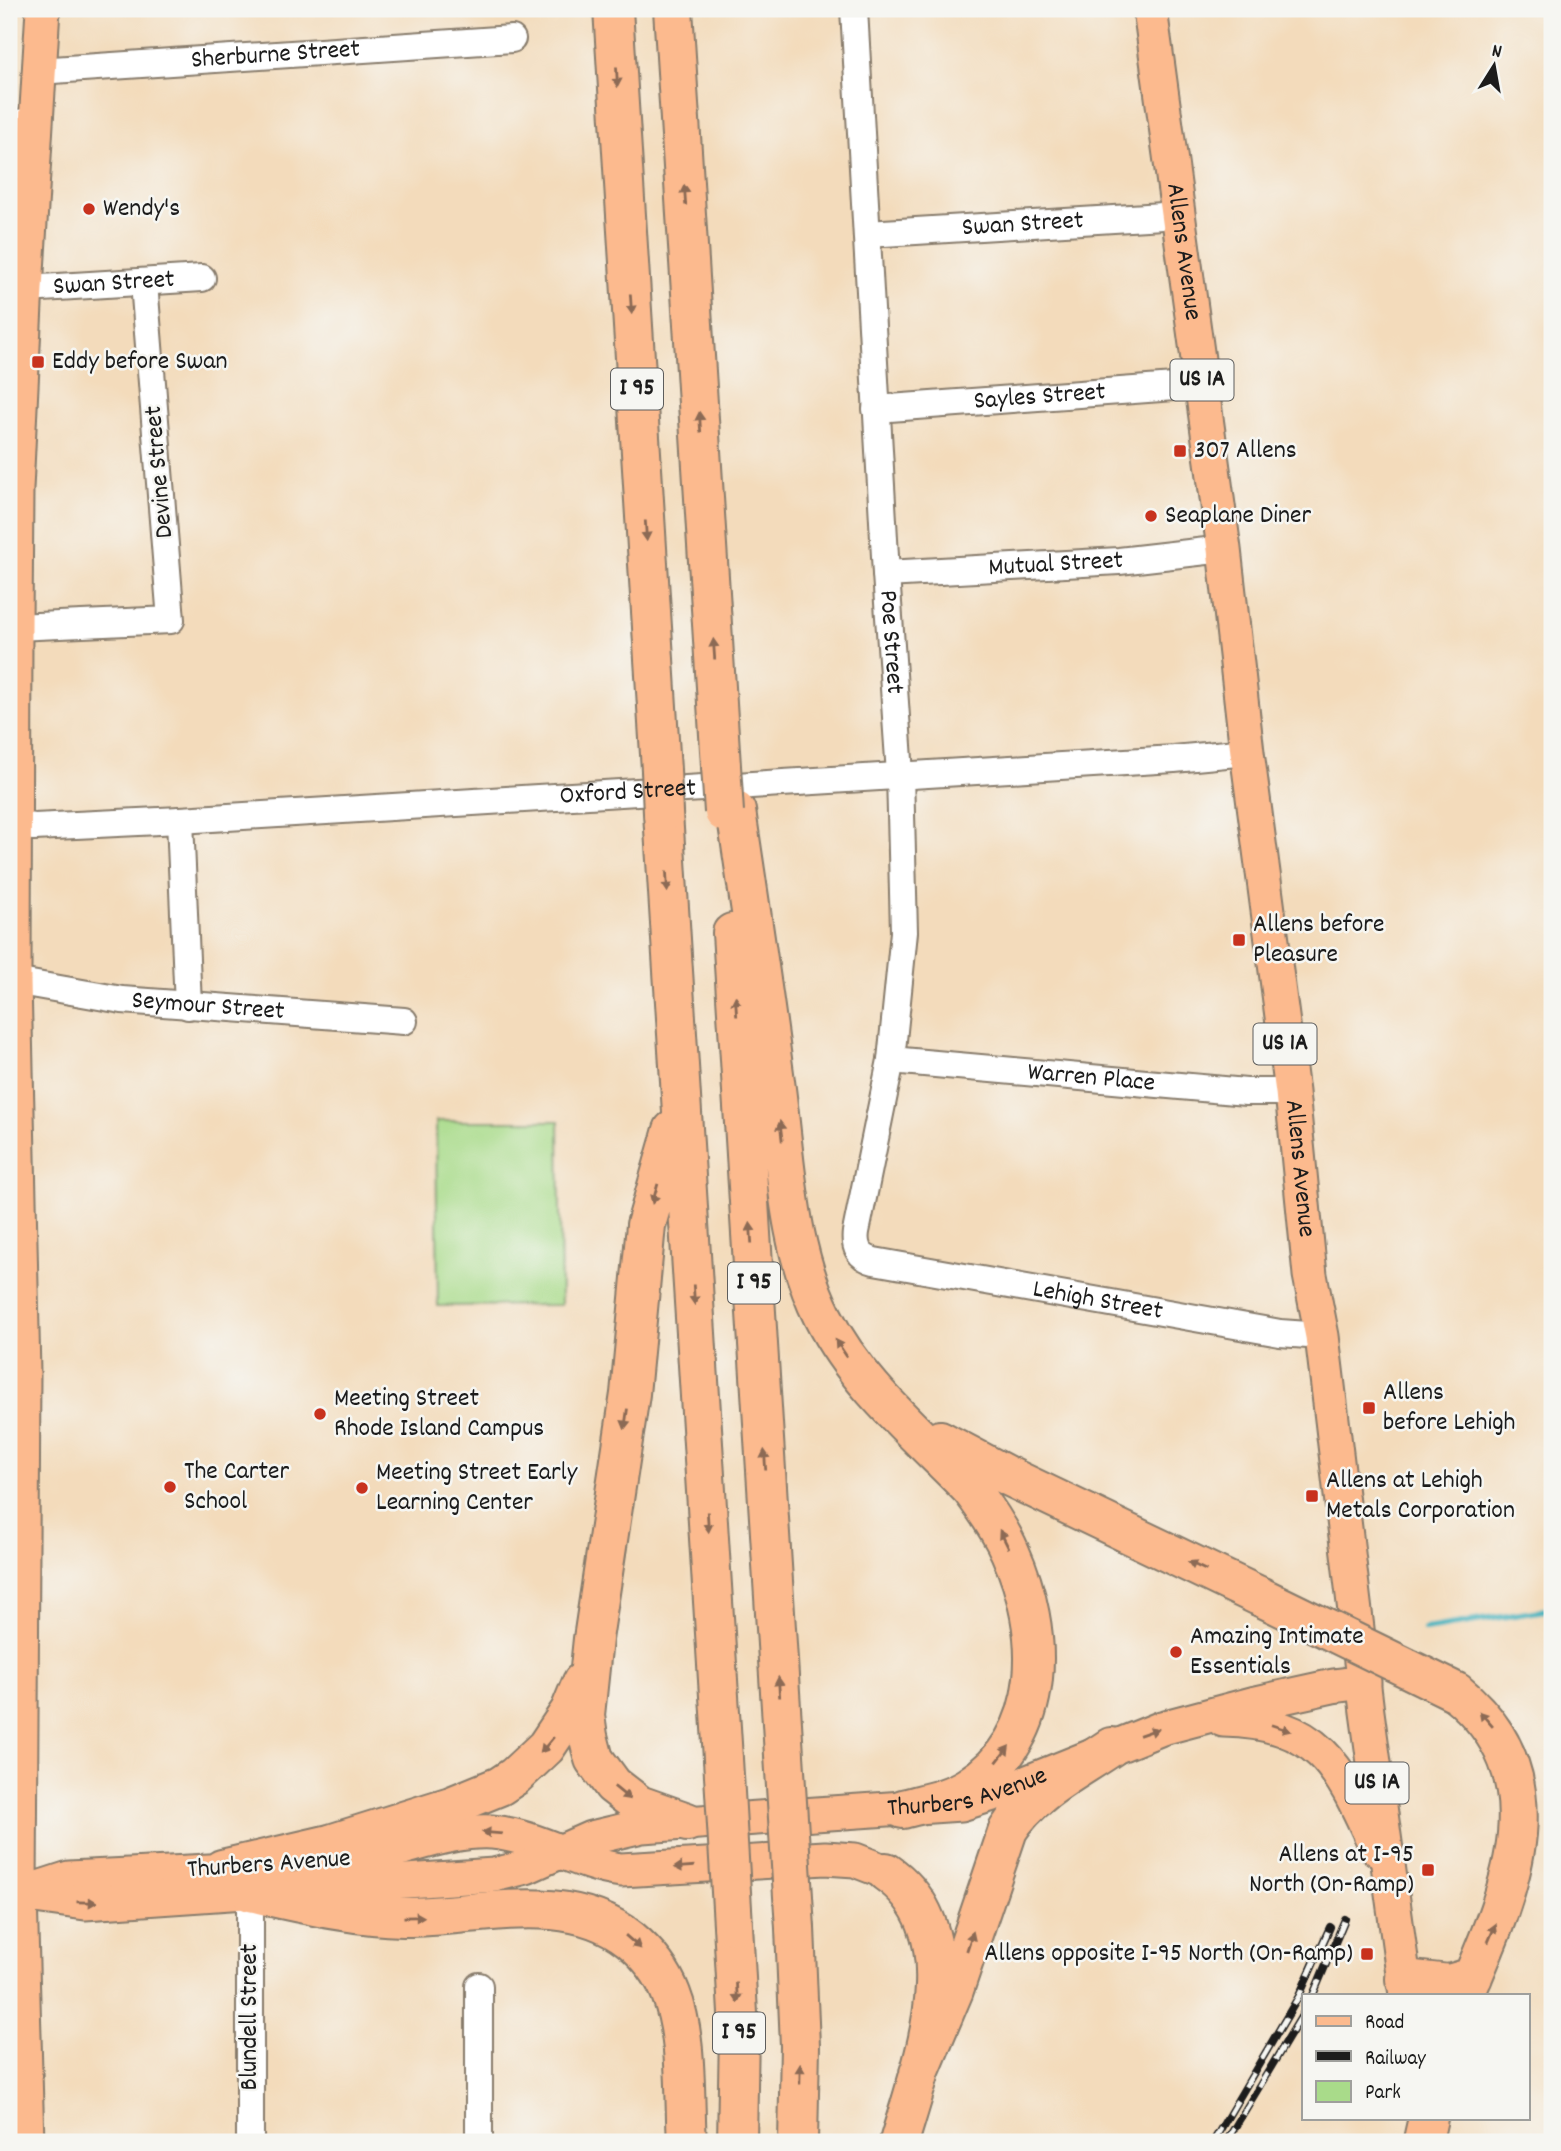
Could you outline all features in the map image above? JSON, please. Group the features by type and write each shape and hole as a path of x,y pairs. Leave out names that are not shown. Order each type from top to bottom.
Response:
{"highway":[{"name":"I 95","path":"613,9 733,1925 739,2031 737,2142"},
{"name":"I 95","path":"673,9 717,701 730,811 795,1928 800,2046 798,2142"},
{"path":"730,811 800,1257 823,1317 846,1355 877,1393 971,1489 999,1529 1019,1576 1033,1636 1034,1678 1031,1700 1023,1723 1006,1753 968,1787 954,1794 903,1809"},
{"path":"680,1105 646,1226 630,1394 593,1639 585,1715 590,1748 599,1768 613,1785 629,1800 650,1811 687,1822"},
{"path":"877,1393 911,1421 969,1457 1456,1692 1479,1711 1505,1745 1517,1773 1522,1807 1519,1845 1511,1881 1469,1986 1449,1984 1406,1987"},
{"path":"236,1880 305,1851 451,1806 499,1786 530,1763 559,1729 578,1693 593,1639"},
{"path":"919,2073 954,1990 1008,1830 1019,1814 1033,1801 1111,1748"},
{"path":"886,1872 906,1888 927,1922 932,1937 935,1969 934,2002 919,2073 899,2142"},
{"path":"236,1880 382,1916 551,1910 590,1916 623,1933 651,1959 671,1994 680,2036 687,2142"}],"main road":[{"path":"27,2142 14,1894 16,1333 11,824 15,627 13,490 20,301 22,123 38,71 43,9"},
{"name":"Allens Avenue","path":"1150,9 1224,549 1247,752 1292,1092 1310,1275 1322,1336 1364,1682 1406,1987"},
{"name":"Thurbers Avenue","path":"14,1894 69,1878 412,1879 494,1875 526,1867 590,1838 623,1829 687,1822 961,1804 1038,1779 1139,1736 1189,1720 1333,1686 1364,1682"},
{"path":"1189,1720 1260,1722 1286,1729 1309,1741 1329,1760 1343,1782 1392,1884"},
{"name":"Thurbers Avenue","path":"236,1880 282,1869 326,1866 471,1832 508,1834 590,1864 621,1870 825,1858 855,1860 886,1872"}],"street":[{"name":"Poe Street","path":"854,9 900,775 904,946 891,1060 855,1240 863,1257 874,1261"},
{"name":"Sherburne Street","path":"38,71 512,39"},
{"name":"Swan Street","path":"867,234 1179,215"},
{"name":"Swan Street","path":"20,301 144,283 202,278"},
{"name":"Devine Street","path":"15,627 171,620 144,283"},
{"name":"Sayles Street","path":"876,409 1202,385"},
{"name":"Mutual Street","path":"886,574 1119,561 1224,549"},
{"name":"Oxford Street","path":"11,824 34,827 180,820 1174,759 1247,752"},
{"path":"180,820 188,1006"},
{"name":"Seymour Street","path":"14,981 122,1000 404,1021"},
{"name":"Warren Place","path":"891,1060 1246,1092 1292,1092"},
{"name":"Lehigh Street","path":"874,1261 1280,1333 1322,1336"},
{"name":"Blundell Street","path":"236,1880 250,2142"},
{"path":"478,2142 479,1986"}],"green space":[{"path":"436,1121 559,1121 561,1305 438,1306"}],"waterway":[{"path":"1425,1629 1552,1609"}],"railway":[{"path":"1313,1994 1345,1919"},
{"path":"1213,2142 1299,1996 1330,1927"},
{"path":"1226,2142 1302,2015"}],"place":[{"name":"Wendy's","path":"89,209"},
{"name":"Eddy before Swan","path":"38,362"},
{"name":"307 Allens","path":"1180,451"},
{"name":"Seaplane Diner","path":"1151,516"},
{"name":"Allens before Pleasure","path":"1239,940"},
{"name":"Allens before Lehigh","path":"1369,1408"},
{"name":"Meeting Street Rhode Island Campus","path":"320,1414"},
{"name":"The Carter School","path":"170,1487"},
{"name":"Meeting Street Early Learning Center","path":"362,1488"},
{"name":"Allens at Lehigh Metals Corporation","path":"1312,1496"},
{"name":"Amazing Intimate Essentials","path":"1176,1652"},
{"name":"Allens at I-95 North (On-Ramp)","path":"1428,1870"},
{"name":"Allens opposite I-95 North (On-Ramp)","path":"1367,1954"}]}
